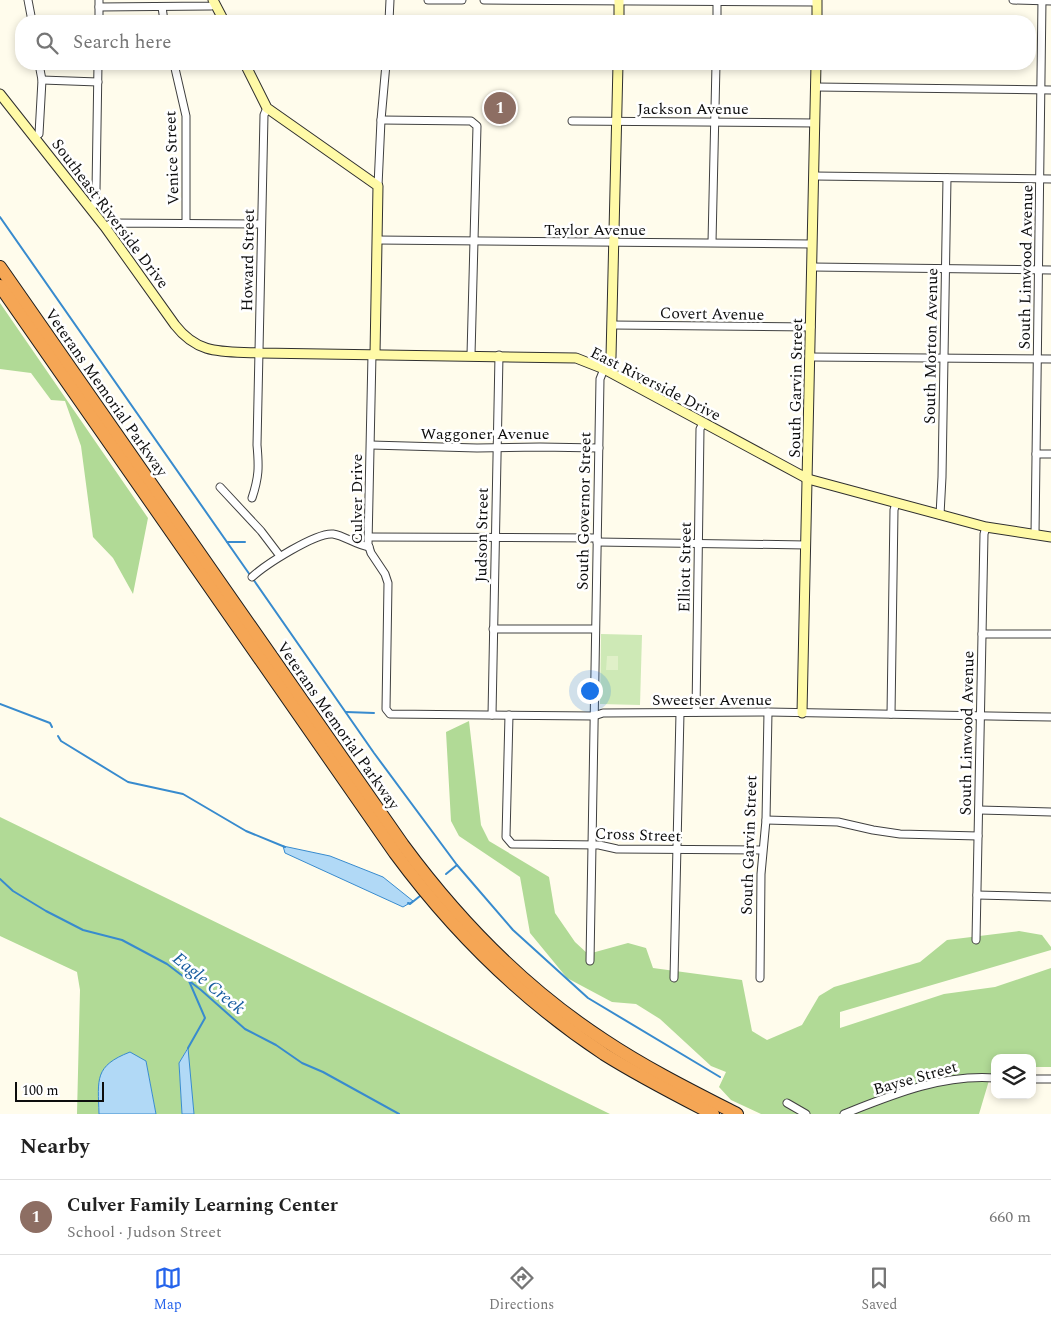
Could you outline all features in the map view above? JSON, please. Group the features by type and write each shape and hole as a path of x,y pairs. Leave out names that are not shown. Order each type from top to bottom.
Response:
{"highway":[{"name":"Veterans Memorial Parkway","path":"0,267 434,887 487,946 520,976 577,1021 638,1062 737,1114"},
{"name":"Veterans Memorial Parkway","path":"0,286 395,853 442,914 513,985 573,1033 634,1072 713,1114"}],"street":[{"path":"28,0 31,15"},
{"path":"389,15 390,0"},
{"path":"428,0 462,0"},
{"path":"484,0 817,1 816,15"},
{"path":"619,0 619,15"},
{"path":"1013,0 1051,1"},
{"name":"South Linwood Avenue","path":"1035,534 1042,0"},
{"path":"717,1 717,15"},
{"path":"99,3 162,7 211,6 214,2 221,15"},
{"path":"162,7 163,15"},
{"path":"35,137 39,134 42,80 40,70"},
{"path":"91,208 94,206 96,190 98,70"},
{"name":"Venice Street","path":"175,70 186,116 186,223"},
{"path":"248,70 267,108 378,186"},
{"name":"Culver Drive","path":"385,70 378,186 369,546 371,553 387,579 387,700"},
{"name":"South Governor Street","path":"590,961 600,379 612,357 618,70"},
{"path":"712,242 716,70"},
{"name":"South Garvin Street","path":"802,713 816,70"},
{"path":"42,80 98,82"},
{"path":"816,87 1051,90"},
{"name":"Southeast Riverside Drive","path":"0,94 91,208 181,333 192,343 200,347"},
{"name":"Howard Street","path":"252,498 259,467 257,445 261,224 264,115 267,108"},
{"path":"381,120 468,121 474,122 477,126 471,355"},
{"name":"Jackson Avenue","path":"572,122 815,123"},
{"path":"814,176 1051,179"},
{"name":"South Morton Avenue","path":"940,515 947,178"},
{"path":"105,227 112,223 261,224"},
{"name":"Taylor Avenue","path":"377,240 812,244"},
{"path":"812,267 1051,270"},
{"name":"Covert Avenue","path":"612,325 811,328"},
{"name":"East Riverside Drive","path":"200,347 210,350 260,352 499,355 576,358 604,369 808,479 986,527 1051,537"},
{"name":"Judson Street","path":"492,715 499,355"},
{"path":"810,357 1051,360"},
{"name":"Elliott Street","path":"696,712 700,429 703,424"},
{"name":"Waggoner Avenue","path":"371,444 422,447 599,448"},
{"path":"1036,454 1051,454"},
{"path":"220,487 261,531 280,556"},
{"path":"891,714 894,518 896,503"},
{"name":"South Linwood Avenue","path":"976,940 984,534 986,527"},
{"path":"252,577 280,556 322,536 330,534 340,536 358,545 369,546"},
{"path":"369,537 495,537 698,544 806,545"},
{"path":"493,629 595,629"},
{"path":"982,634 1051,634"},
{"name":"Sweetser Avenue","path":"387,700 387,712 394,715 594,716 602,713 768,712 1051,717"},
{"name":"South Garvin Street","path":"760,978 762,850 766,820 768,712"},
{"path":"674,978 680,713"},
{"name":"Cross Street","path":"509,715 506,838 509,842 513,844 591,845 618,849 762,850"},
{"path":"979,810 1051,812"},
{"path":"766,820 838,822 900,834 978,836"},
{"path":"977,895 1051,897"},
{"name":"Bayse Street","path":"844,1114 898,1093 952,1079 976,1076 991,1078"},
{"path":"1036,1079 1051,1079"},
{"path":"787,1104 806,1114"}],"green space":[{"path":"0,303 148,518 133,594 113,558 93,537 81,446 65,401 51,400 31,373 0,369"},
{"path":"601,634 642,635 640,705 600,704"},
{"path":"607,656 618,656 618,670 606,670"},
{"path":"469,721 481,825 489,841 549,877 555,913 575,942 588,954 628,943 646,948 653,968 742,980 752,1031 767,1040 802,1025 819,996 834,987 920,962 947,940 1019,931 1042,935 1051,947 1051,950 840,1012 840,1028 944,994 995,987 1051,968 1051,1067 1036,1067 1036,1054 991,1054 991,1074 979,1114 761,1114 731,1100 719,1087 726,1072 711,1066 660,1019 636,1004 612,1002 567,978 530,933 520,877 459,836 451,821 446,732"},
{"path":"0,817 610,1114 194,1114 187,1049 179,1063 182,1114 156,1114 146,1061 98,1089 99,1114 77,1114 80,990 77,972 0,936"}],"water":[{"path":"283,846 330,856 383,877 413,901 403,907 285,853"},
{"path":"188,1048 194,1114 182,1114 179,1063"},
{"path":"130,1052 146,1061 156,1114 99,1114 99,1083 104,1069 118,1057"}],"waterway":[{"path":"0,217 250,575"},
{"path":"227,542 245,542"},
{"path":"253,579 374,753 457,865 513,930 588,998 720,1077"},
{"path":"0,704 50,723 52,727"},
{"path":"346,712 374,713"},
{"path":"58,736 61,741 128,782 183,794 246,831 285,847"},
{"path":"446,874 457,865"},
{"name":"Eagle Creek","path":"0,879 13,891 83,930 122,940 167,964 201,990 245,1029 276,1045 302,1063 323,1072 399,1114"},
{"path":"408,903 410,904 420,896"},
{"path":"188,1048 205,1018 189,981"}],"place":[{"name":"Culver Family Learning Center","path":"500,108"}]}
